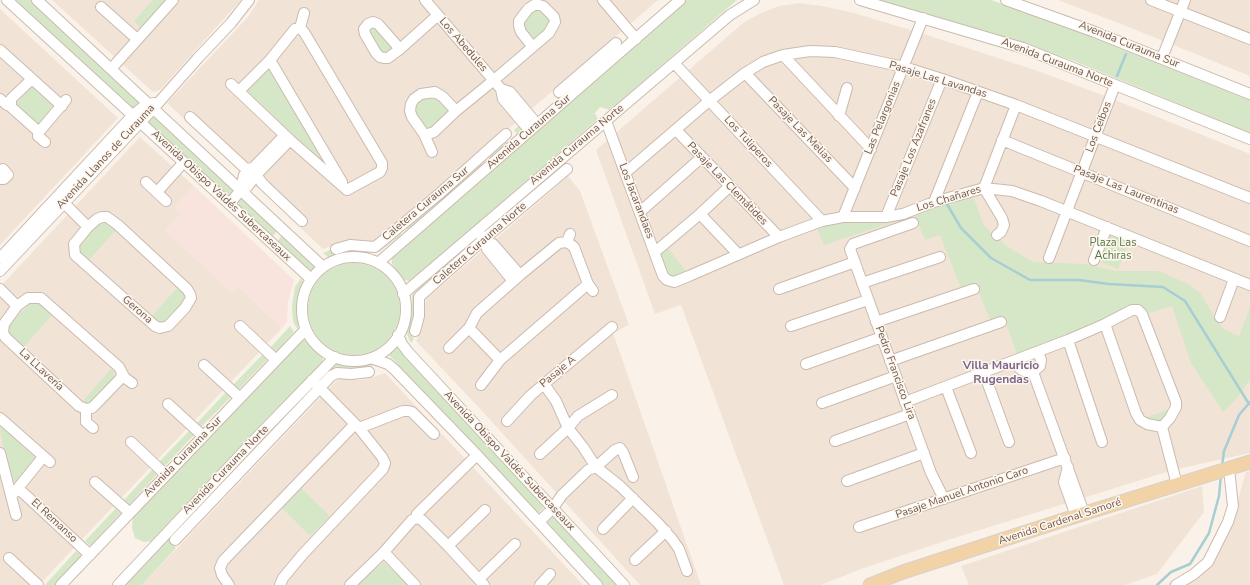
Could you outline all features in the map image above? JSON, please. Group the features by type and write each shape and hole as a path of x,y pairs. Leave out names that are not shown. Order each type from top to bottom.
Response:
{"main road":[{"name":"Avenida Cardenal Samoré","path":"870,585 903,572 1080,514 1250,462"}],"street":[{"name":"Avenida Obispo Valdés Subercaseaux","path":"7,0 311,279"},
{"name":"Avenida Obispo Valdés Subercaseaux","path":"37,0 111,70 153,105 242,191 324,267"},
{"name":"Avenida Llanos de Curauma","path":"0,271 4,254 61,200 137,119 153,105 231,23 249,0"},
{"name":"Los Abedules","path":"425,0 501,89 510,92 534,127"},
{"path":"603,0 636,39"},
{"name":"Avenida Curauma Sur","path":"378,263 407,236 534,127 588,74 636,39 680,0"},
{"name":"Avenida Curauma Norte","path":"403,294 424,276 485,240 553,165 730,15 754,0"},
{"name":"Avenida Curauma Norte","path":"860,0 1023,48 1250,139"},
{"name":"Avenida Curauma Sur","path":"1006,0 1072,23 1250,94"},
{"path":"1151,0 1250,39"},
{"path":"1162,58 1185,0"},
{"path":"111,70 137,39 175,1"},
{"path":"101,7 137,39"},
{"path":"300,28 304,13"},
{"path":"400,49 438,15"},
{"name":"Las Pelargonias","path":"843,217 923,18"},
{"path":"300,28 295,29 270,60 235,87 287,137 347,190"},
{"path":"300,28 304,32 382,163 380,172 347,190"},
{"path":"559,92 588,74 616,43"},
{"path":"424,134 434,132 456,111 532,46"},
{"path":"0,50 32,79 64,103 39,132 38,136 45,142"},
{"name":"Pasaje Las Lavandas","path":"624,173 709,101 745,73 763,62 783,55 810,51 835,52 904,67 942,79 1016,105 1250,198"},
{"path":"783,55 838,116 871,148"},
{"path":"270,60 347,190"},
{"name":"Los Tuliperos","path":"674,63 822,221"},
{"name":"Pasaje Las Melias","path":"745,73 855,188"},
{"path":"32,79 11,99 10,108 39,132"},
{"name":"Pasaje Los Azafranes","path":"886,218 942,79"},
{"name":"Los Ceibos","path":"1049,258 1114,85"},
{"path":"838,116 847,88"},
{"path":"432,152 424,134 415,122 410,111 411,104 421,94 435,92 443,97 456,111"},
{"path":"934,202 978,92"},
{"path":"0,98 7,105 10,104"},
{"path":"997,235 1001,232 1004,225 1002,218 984,188 1016,105"},
{"path":"190,117 245,168 253,173 302,221"},
{"name":"Los Jacarandaes","path":"606,121 663,276 667,280"},
{"name":"Pasaje Las Clemátides","path":"676,130 779,237"},
{"name":"Caletera Curauma Sur","path":"336,248 350,245 375,247 439,194 506,134"},
{"path":"229,204 242,191 253,173 254,168 287,137"},
{"name":"Pasaje Las Laurentinas","path":"1002,140 1250,242"},
{"path":"482,156 490,166"},
{"path":"640,212 702,157"},
{"path":"157,192 184,162"},
{"name":"Caletera Curauma Norte","path":"415,331 419,298 564,172 553,165"},
{"path":"0,172 3,169 8,175 4,179 0,179"},
{"path":"146,182 166,201"},
{"path":"655,252 700,214 730,186"},
{"name":"Los Chañares","path":"667,280 674,282 779,237 822,221 843,217 886,218 903,214 934,202 984,188 1012,191 1067,211 1234,279 1250,284"},
{"path":"439,194 446,204"},
{"path":"61,200 88,227"},
{"path":"700,214 738,254"},
{"name":"Gerona","path":"102,217 107,217 112,220 187,289 191,298 189,303 168,326 160,328 155,326 75,255 74,244 88,227 97,219 102,217"},
{"name":"Pedro Francisco Lira","path":"913,223 853,244 850,249 931,473 944,499"},
{"path":"400,227 407,236"},
{"path":"1094,260 1107,227"},
{"path":"271,243 284,230"},
{"path":"449,348 469,328 477,313 516,278 559,243 569,238 590,288 500,360 481,385"},
{"path":"485,240 493,244 516,278"},
{"path":"356,257 378,263 394,277 403,294 405,315 403,325 398,335 389,347 371,358 352,361 335,357 322,350 312,341 306,329 302,312 304,295 311,279 324,267 334,261 345,258 356,257"},
{"path":"862,283 940,257"},
{"path":"779,289 855,262"},
{"path":"424,276 431,286"},
{"path":"1220,317 1234,279"},
{"path":"876,322 974,288"},
{"path":"0,289 17,306"},
{"name":"La LLavería","path":"86,409 79,406 5,337 3,332 4,324 17,306 28,298 41,298 118,367 125,378 132,383"},
{"path":"791,326 868,300"},
{"path":"905,402 1038,352 1105,324 1132,310 1138,310 1142,314 1176,402 1176,407 1170,418 1162,427"},
{"path":"890,361 1001,322"},
{"path":"1105,324 1136,414 1140,420 1147,424 1162,427"},
{"path":"240,326 276,360"},
{"name":"Pasaje A","path":"507,421 531,395 612,327"},
{"path":"469,328 500,360"},
{"name":"Avenida Curauma Sur","path":"61,585 306,329"},
{"name":"Avenida Obispo Valdés Subercaseaux","path":"398,335 408,352 624,585"},
{"path":"806,364 882,337"},
{"path":"1068,340 1102,442"},
{"path":"1015,361 1017,366 1022,370 1028,373 1033,372 1040,366 1038,352"},
{"name":"Avenida Curauma Norte","path":"118,585 172,527 316,384 335,357"},
{"name":"Avenida Obispo Valdés Subercaseaux","path":"371,358 388,364 395,370 597,585"},
{"path":"204,365 240,398"},
{"path":"175,540 316,384 337,373 360,374 369,372"},
{"path":"1033,372 1066,462 1064,482 1080,514"},
{"path":"93,428 86,422 86,409 92,408 122,378 122,373"},
{"path":"984,373 1009,442"},
{"path":"822,403 896,376"},
{"path":"280,585 283,578 303,554 383,469 385,463 357,426 316,384"},
{"path":"544,384 556,401 568,428 596,467 633,498 666,531 679,549 687,570"},
{"path":"946,387 971,453"},
{"path":"540,454 568,428 578,416 612,396"},
{"path":"168,404 203,436"},
{"path":"229,585 222,575 220,568 223,561 357,426 408,411 412,412 434,434"},
{"path":"836,441 910,414"},
{"path":"0,418 47,460 11,496"},
{"path":"1162,427 1178,484"},
{"path":"131,442 166,475"},
{"path":"539,522 553,508 567,500 593,474 596,467 615,450 620,448 623,452 633,477"},
{"name":"El Remanso","path":"0,453 16,515"},
{"path":"847,481 924,453"},
{"path":"350,585 384,552 412,520 416,518 417,514 476,455"},
{"name":"Pasaje Manuel Antonio Caro","path":"859,527 944,499 1066,462"},
{"path":"1176,585 1194,574 1208,562 1228,522 1233,506 1229,469"},
{"path":"95,482 130,513"},
{"name":"El Remanso","path":"18,488 90,554"},
{"path":"603,529 633,498"},
{"path":"448,546 485,510"},
{"path":"416,518 422,520 481,582 515,544"},
{"path":"172,527 190,524"},
{"path":"636,560 666,531"},
{"path":"384,552 416,585"},
{"path":"9,558 38,585"},
{"path":"540,585 550,574"}],"shaded area":[{"path":"52,0 241,0 160,90 153,92"},
{"path":"259,0 658,0 375,244 349,241 323,249 167,103 248,17"},
{"path":"1058,0 1250,0 1250,76 1126,26"},
{"path":"799,3 823,6 854,13 1035,70 1105,96 1250,154 1250,453 1173,470 948,540 861,569 821,585 784,585 681,305 655,314 596,150 743,23 761,13 779,6"},
{"path":"0,9 118,118 0,245"},
{"path":"140,137 194,186 175,207 182,213 166,231 233,293 238,286 282,328 39,585 0,585 0,287"},
{"path":"568,176 580,191 629,325 613,333 701,585 640,585 483,412 416,341 422,328 426,299"},
{"path":"194,186 294,280 288,302 287,322 282,328 239,287 233,293 166,231 182,213 175,207"},
{"path":"385,373 583,585 142,585 339,378 358,380 367,379"},
{"path":"1250,471 1250,585 1167,585 1171,581 1198,567 1232,521 1246,472"},
{"path":"1202,486 1204,512 1157,574 1125,585 969,585 961,566"}],"green space":[{"path":"15,0 30,0 139,102 133,108"},
{"path":"153,0 165,0 168,3 143,30 134,21"},
{"path":"687,0 737,0 610,110 600,107 595,113 598,119 411,281 404,280 392,264 392,258"},
{"path":"876,0 991,0 1078,30 1250,99 1250,133 1074,61 946,20"},
{"path":"541,9 551,21 548,29 538,38 529,37 523,30 523,20 533,11"},
{"path":"374,25 393,46 392,52 387,56 380,54 368,29"},
{"path":"270,66 327,168 246,90"},
{"path":"33,85 56,108 38,125 15,105"},
{"path":"432,95 438,98 448,111 447,116 431,130 424,128 414,115 414,106 423,97"},
{"path":"152,114 236,191 230,198 146,121"},
{"path":"520,125 522,131 490,159 489,156 503,143 508,142 517,134 514,130"},
{"path":"481,163 483,165 446,196 445,195"},
{"path":"972,193 984,226 1008,247 1033,262 1086,264 1115,271 1159,271 1186,283 1201,293 1223,329 1239,336 1250,307 1250,379 1238,397 1223,412 1191,363 1172,306 1149,313 1138,309 1068,337 1017,355 1004,318 991,322 975,284 961,289 940,235 925,240 913,211"},
{"path":"241,196 278,230 272,237 235,203"},
{"path":"437,201 439,201 439,204 407,230 406,227"},
{"path":"847,219 870,222 894,222 824,245 817,229"},
{"path":"100,222 107,222 117,229 88,261 81,254 78,248 82,241"},
{"name":"Plaza Las Achiras","path":"1108,229 1131,238 1118,269 1096,260"},
{"path":"401,233 401,235 379,252 349,251 329,258 323,253 334,248 376,249"},
{"path":"283,234 317,266 310,273 277,242"},
{"path":"667,247 686,271 675,277 669,276 659,252"},
{"path":"354,263 371,267 386,277 396,292 400,309 396,326 386,341 371,351 354,355 337,351 322,341 312,326 308,309 312,292 322,277 337,267"},
{"path":"301,278 304,284 300,302 301,323 297,329 293,321 292,306 295,287"},
{"path":"423,284 425,286 417,301 410,332 414,339 411,343 407,333 412,314 412,295"},
{"path":"179,286 189,298 162,325 151,317"},
{"path":"32,301 38,302 52,315 23,348 8,333 8,329 12,322"},
{"path":"290,326 294,332 276,352 273,352 270,348"},
{"path":"305,340 323,359 322,364 153,541 144,542 135,538 132,528 133,517 298,343"},
{"path":"397,347 544,507 538,513 389,355"},
{"path":"263,354 267,360 239,389 237,389 233,385"},
{"path":"374,362 374,365 370,367 356,369 337,368 326,377 323,375 336,363 361,364"},
{"path":"111,369 114,372 114,378 89,404 81,403"},
{"path":"310,388 312,389 191,520 183,521"},
{"path":"227,391 231,397 200,428 196,424"},
{"path":"1173,408 1162,424 1142,419"},
{"path":"2,427 35,457 17,481 13,482 8,471 0,430"},
{"path":"190,430 194,433 194,435 165,466 163,466 159,462"},
{"path":"153,469 157,474 129,505 127,505 123,501"},
{"path":"301,488 330,516 310,536 282,508"},
{"path":"117,507 121,513 91,545 89,545 85,541"},
{"path":"554,516 617,585 603,585 546,523"},
{"path":"183,529 171,542 176,548 142,585 125,585 175,531"},
{"path":"76,551 81,555 80,558 55,585 45,585"},
{"path":"384,562 408,585 357,585"}],"waterway":[{"path":"1117,76 1126,54"},
{"path":"945,201 961,228 991,258 1030,280 1079,280 1109,284 1163,287 1185,301 1249,404"},
{"path":"1222,466 1224,451 1239,415 1250,402"},
{"path":"1157,585 1171,572 1190,564 1209,533 1219,496 1221,475"}],"district":[{"name":"Villa Mauricio Rugendas","path":"1001,373"}]}
